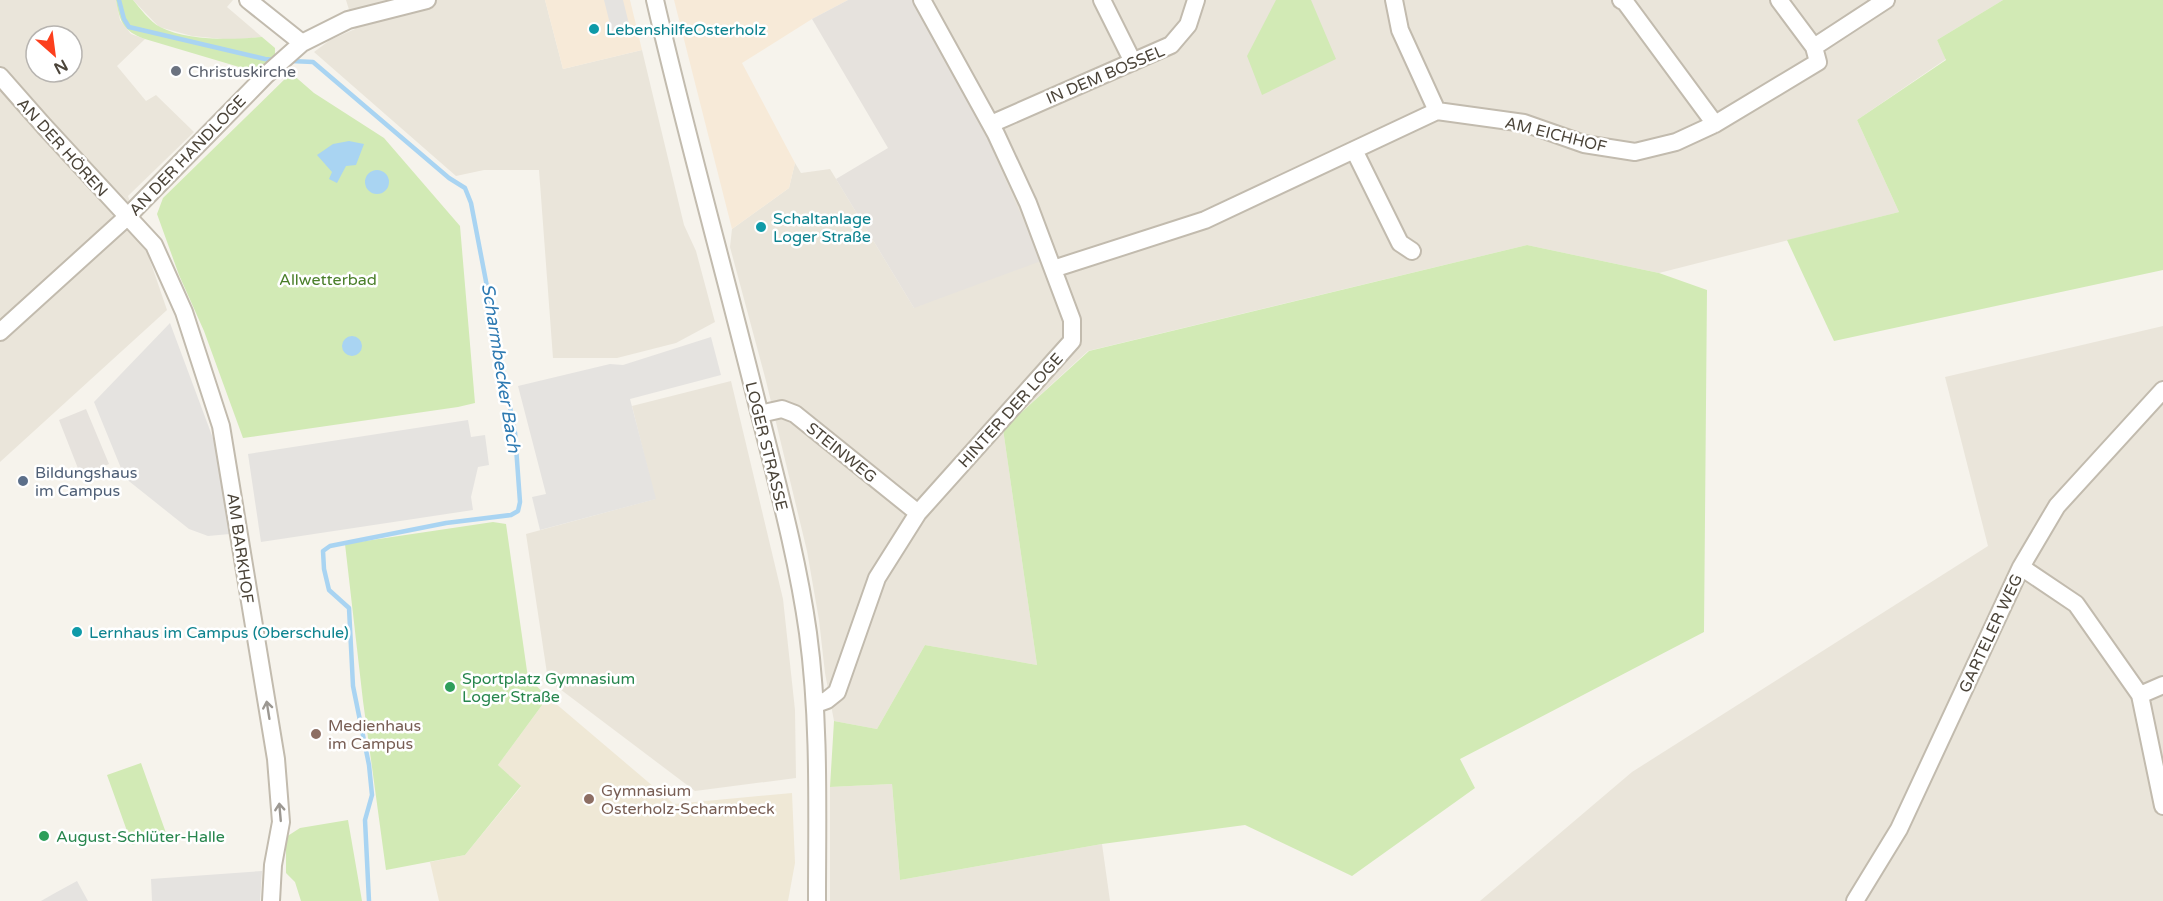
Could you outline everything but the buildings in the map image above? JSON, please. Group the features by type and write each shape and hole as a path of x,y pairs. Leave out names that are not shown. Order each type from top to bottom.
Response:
{"street":[{"path":"248,0 298,47"},
{"name":"AN DER HANDLOGE","path":"0,333 127,217 266,75 298,47 348,20 427,0"},
{"name":"LOGER STRASSE","path":"655,0 794,554 808,632 816,704 817,901"},
{"name":"HINTER DER LOGE","path":"816,704 828,700 837,692 877,578 918,513 1072,341 1072,320 1028,203 991,124 922,0"},
{"path":"1102,0 1133,62"},
{"name":"IN DEM BOSSEL","path":"991,124 1171,45 1188,25 1196,0"},
{"path":"1053,269 1206,220 1437,111 1400,30 1394,0"},
{"path":"1621,0 1625,2 1716,124"},
{"path":"1779,0 1816,55"},
{"name":"AM EICHHOF","path":"1437,111 1524,123 1584,144 1635,152 1676,142 1716,124 1816,55 1886,0"},
{"name":"AN DER HÖREN","path":"0,75 127,217"},
{"path":"1354,150 1400,243 1412,250"},
{"name":"AM BARKHOF","path":"127,217 154,245 184,312 221,426 276,759 281,822 273,865 271,901"},
{"name":"GARTELER WEG","path":"1856,901 1899,829 2021,567 2057,506 2163,390"},
{"name":"STEINWEG","path":"760,414 782,409 795,414 918,513"},
{"path":"2021,567 2076,604 2140,695 2163,806"},
{"path":"2140,695 2163,685"}],"shaded area":[{"path":"0,0 116,0 120,20 131,34 145,39 117,66 146,101 156,95 194,132 128,196 167,310 0,462"},
{"path":"133,0 233,0 227,7 262,37 233,40 192,36 159,27"},
{"path":"346,0 545,0 563,69 642,50 684,225 696,251 715,322 676,343 617,358 553,358 539,170 484,170 456,176 314,52 330,40 355,29"},
{"path":"545,0 630,0 642,50 563,69"},
{"path":"604,0 623,0 631,32 613,36"},
{"path":"674,0 848,0 812,19 742,63 795,163 789,188 732,229"},
{"path":"848,0 913,0 984,130 1041,261 914,308 836,179 888,148 812,19"},
{"path":"913,0 2003,0 1937,40 1946,59 1857,120 1899,212 1659,273 1527,245 1088,351 1003,429 1037,665 925,645 877,729 834,721 807,551 766,381 730,247 732,229 789,188 795,163 801,173 830,169 914,308 984,130"},
{"path":"170,323 214,441 228,499 230,534 208,536 189,529 125,478 94,402"},
{"path":"2163,326 2163,901 1480,901 1632,772 1988,546 1945,377"},
{"path":"711,337 721,375 630,399 656,499 540,530 532,497 546,494 518,386 610,364 623,365"},
{"path":"731,381 783,599 795,710 796,778 695,791 548,680 526,534 655,499 632,406"},
{"path":"86,409 109,464 81,476 59,420"},
{"path":"468,420 471,437 485,435 489,465 478,467 471,497 473,510 261,542 248,454"},
{"name":"Gymnasium Osterholz-Scharmbeck","path":"548,697 674,804 792,793 795,863 788,901 439,901 430,862 465,855 521,787 498,765"},
{"path":"892,784 900,880 1102,844 1110,901 830,901 830,787"},
{"path":"262,871 260,901 152,901 151,879"},
{"path":"77,881 88,901 41,901 55,893"}],"green space":[{"path":"116,0 133,0 156,25 171,32 224,39 262,37 275,48 275,55 256,72 145,39 132,33 124,25"},
{"path":"1276,0 1311,0 1336,59 1262,95 1247,56"},
{"path":"2003,0 2163,0 2163,270 1834,341 1787,240 1899,212 1857,120 1946,60 1937,40"},
{"name":"Allwetterbad","path":"291,73 314,93 384,138 460,226 475,403 243,438 204,331 179,275 157,214 163,198"},
{"path":"1527,245 1659,273 1707,290 1704,632 1460,759 1475,788 1352,876 1245,825 1102,844 900,880 892,784 830,787 834,721 877,729 925,645 1037,665 1003,429 1089,351"},
{"name":"Sportplatz Gymnasium Loger Straße","path":"493,522 506,524 528,678 548,697 498,765 521,786 465,855 386,870 345,544"},
{"path":"141,763 166,833 132,845 107,775"},
{"path":"348,820 362,901 301,901 295,882 286,873 286,837 300,828"}],"water":[{"path":"349,141 364,144 356,165 346,166 337,183 329,179 332,172 317,155 333,144"},
{"path":"377,170 382,171 388,177 388,187 382,193 377,194 372,193 366,187 365,182 366,177 372,171"},
{"path":"352,336 359,339 362,346 359,353 352,356 345,353 342,346 345,339"}],"waterway":[{"name":"Scharmbecker Bach","path":"119,0 124,19 129,27 276,60"},
{"name":"Scharmbecker Bach","path":"291,61 313,62 449,178 465,188 471,203 515,433 520,502 518,511 511,515 446,523 330,546 323,551 329,590 349,608 353,686 369,765 372,795 365,820 369,901"}],"place":[{"name":"LebenshilfeOsterholz","path":"594,29"},
{"name":"Christuskirche","path":"176,71"},
{"name":"Schaltanlage Loger Straße","path":"761,227"},
{"name":"Bildungshaus im Campus","path":"23,481"},
{"name":"Lernhaus im Campus (Oberschule)","path":"77,632"},
{"name":"Sportplatz Gymnasium Loger Straße","path":"450,687"},
{"name":"Medienhaus im Campus","path":"316,734"},
{"name":"Gymnasium Osterholz-Scharmbeck","path":"589,799"},
{"name":"August-Schlüter-Halle","path":"44,836"}]}
